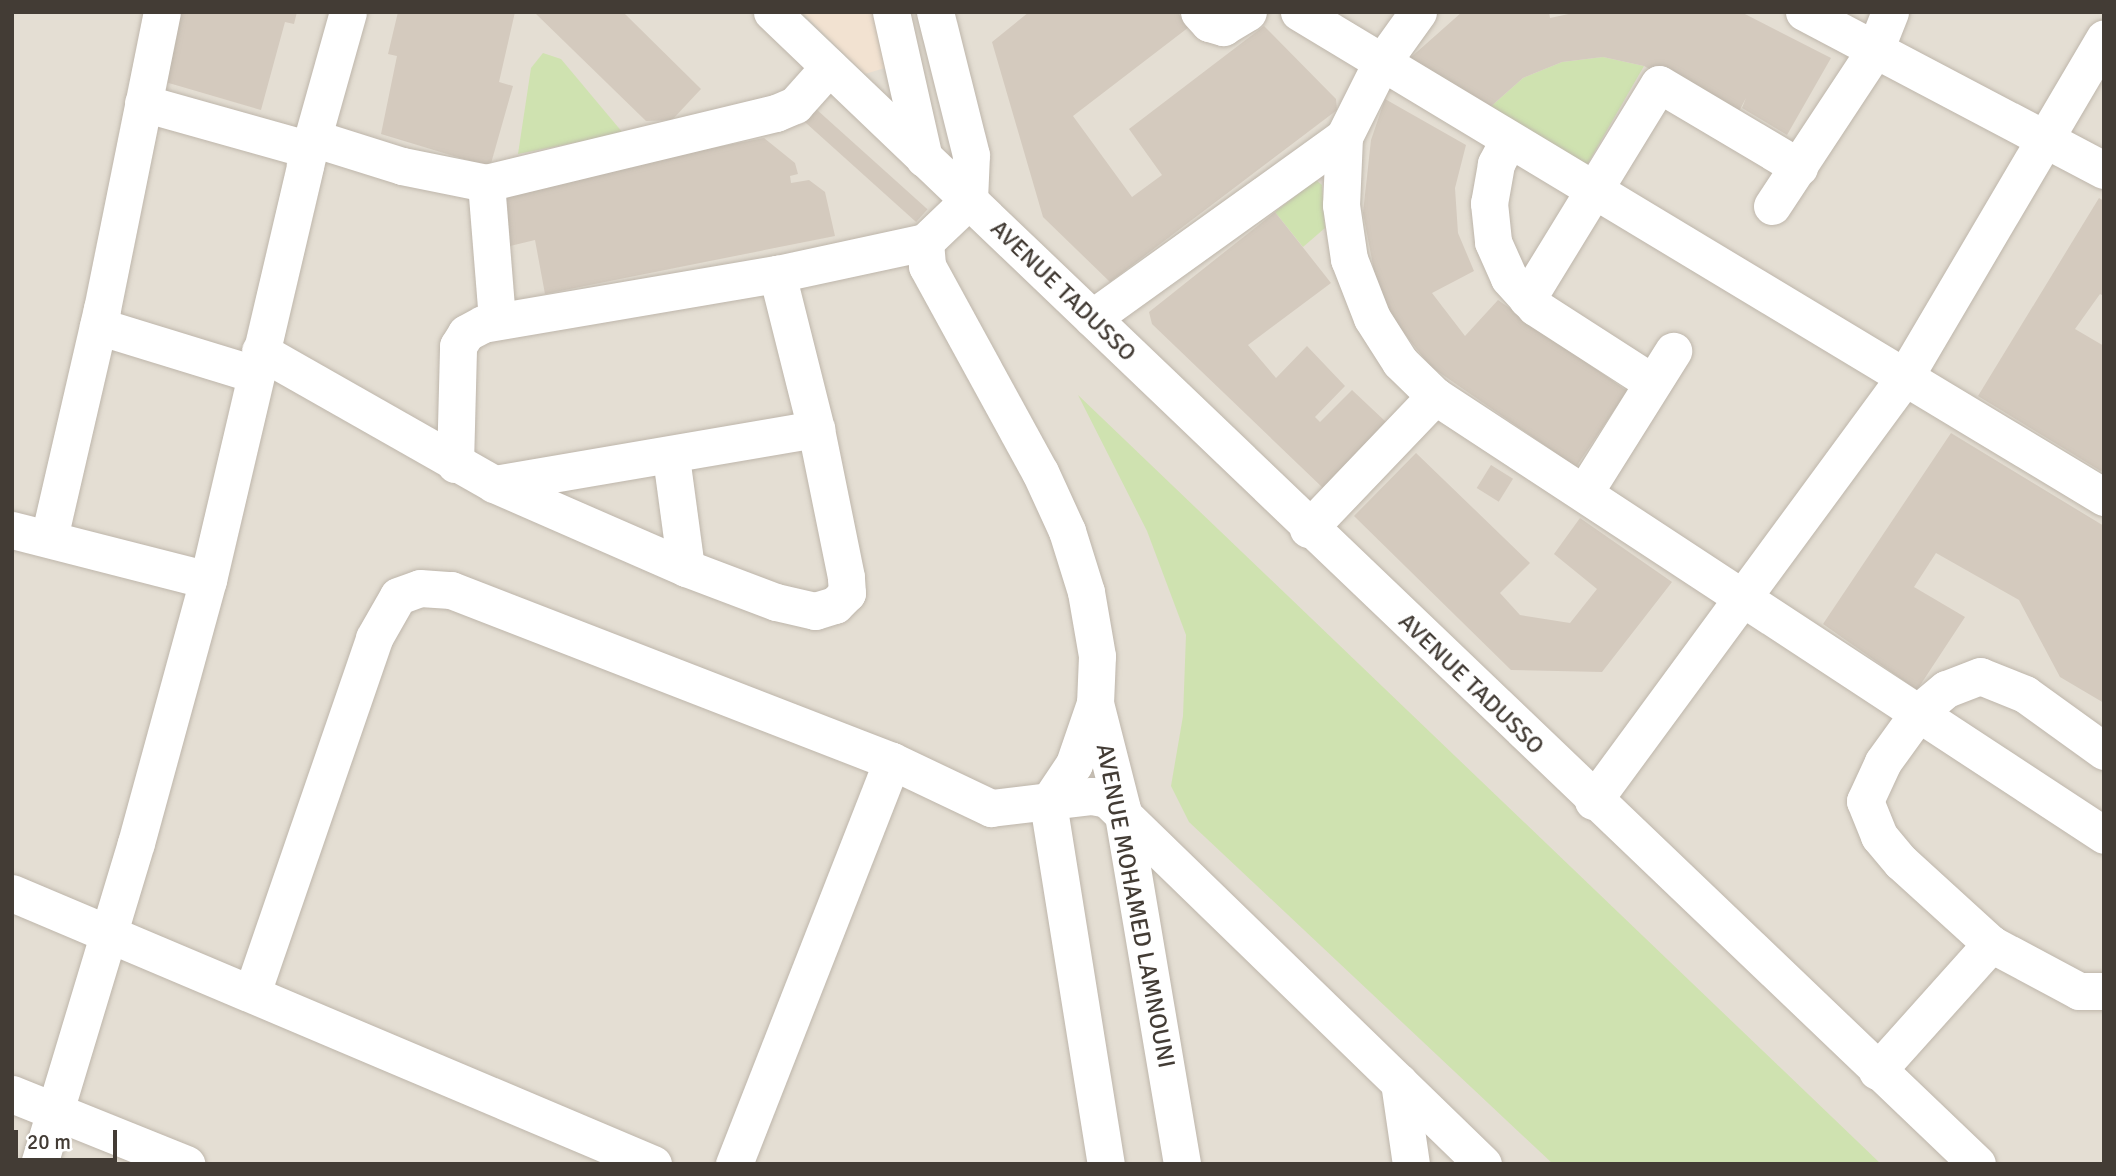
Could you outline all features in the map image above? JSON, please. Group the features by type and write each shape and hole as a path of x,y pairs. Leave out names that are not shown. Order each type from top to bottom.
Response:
{"street":[{"path":"49,538 98,326 162,12"},
{"path":"39,1164 208,580 257,362 311,144 348,12"},
{"name":"AVENUE TADUSSO","path":"772,12 1593,802 1977,1164"},
{"path":"891,12 924,158"},
{"path":"1199,12 1209,23 1223,27 1248,12"},
{"path":"1298,12 1380,65 2104,497"},
{"path":"1418,12 1380,65 1344,137 1341,205 1349,259 1372,318 1400,362 1435,396 2104,835"},
{"path":"1804,12 2104,170"},
{"path":"1772,206 1875,50 1890,12"},
{"path":"455,464 458,346 466,333 497,320 777,274 925,242 969,200 971,155 941,15"},
{"path":"1593,802 1746,598 1904,377 2104,40"},
{"path":"143,103 402,166 486,183 776,113 795,105 829,67"},
{"path":"1527,299 1659,84 1799,167"},
{"path":"1092,318 1344,137"},
{"path":"1508,141 1491,183 1489,223 1500,260 1527,299 1653,383"},
{"path":"486,183 497,320"},
{"path":"925,242 927,266 1040,472 1067,531 1086,593 1097,656 1095,704"},
{"path":"98,326 257,362 494,484 686,568 776,602 816,611 835,605 847,593 816,429 777,274"},
{"path":"1584,493 1673,351"},
{"path":"1308,529 1435,396"},
{"path":"494,484 671,457 816,429"},
{"path":"671,457 686,568"},
{"path":"12,530 208,580"},
{"path":"252,993 374,638 391,605 408,591 451,590 892,761 991,808 1092,796 1122,809 1483,1164"},
{"path":"2104,751 2025,694 1980,676 1946,688 1919,712 1882,762 1865,801 1869,817 1901,862 1991,944 2079,991 2104,990"},
{"name":"AVENUE MOHAMED LAMNOUNI","path":"1048,803 1074,764 1095,704"},
{"name":"AVENUE MOHAMED LAMNOUNI","path":"1095,704 1122,809 1182,1164"},
{"path":"734,1164 892,761"},
{"path":"1048,803 1106,1164"},
{"path":"12,893 252,993 613,1157 653,1164"},
{"path":"1877,1071 1991,944"},
{"path":"1399,1082 1412,1164"},
{"path":"12,1094 186,1164"}],"shaded area":[{"path":"12,12 2104,12 2104,1164 12,1164"},
{"path":"802,12 872,12 888,67 865,74"}],"green space":[{"path":"543,53 561,59 623,133 518,154 531,68"},
{"path":"1603,57 1644,66 1587,165 1488,109 1523,78 1562,62"},
{"path":"1316,180 1322,185 1325,228 1303,247 1275,212"},
{"path":"1078,395 1881,1164 1553,1164 1189,822 1171,786 1183,716 1186,635 1147,531"}],"building":[{"path":"171,12 297,12 294,24 285,22 261,110 155,79"},
{"path":"398,12 515,12 499,82 513,86 490,167 381,134 397,56 388,54"},
{"path":"534,12 623,12 701,89 672,120 646,121"},
{"path":"1029,12 1177,12 1189,27 1073,116 1132,197 1162,175 1129,129 1264,26 1336,99 1337,110 1110,282 1043,217 992,42"},
{"path":"1462,12 1549,12 1550,18 1578,12 1741,12 1831,58 1787,135 1742,108 1746,98 1737,115 1644,66 1603,57 1562,62 1523,78 1488,109 1409,59"},
{"path":"1385,99 1466,145 1455,188 1458,233 1474,271 1432,293 1465,336 1498,300 1627,391 1576,467 1430,366 1390,315 1376,281 1363,213 1371,140"},
{"path":"816,109 927,209 916,222 805,122"},
{"path":"764,138 795,163 798,174 790,176 791,183 809,180 825,192 835,236 545,294 535,240 506,247 495,190"},
{"path":"2099,198 2104,201 2104,296 2100,294 2075,329 2104,346 2104,473 1978,396"},
{"path":"1275,212 1331,283 1248,345 1276,378 1307,346 1345,386 1315,417 1320,422 1352,390 1386,422 1323,488 1152,324 1149,312"},
{"path":"1951,433 2104,526 2104,703 2060,677 2019,600 1936,553 1914,587 1965,617 1917,690 1823,624"},
{"path":"1416,453 1530,563 1500,593 1520,615 1570,623 1597,589 1554,554 1580,518 1672,582 1602,672 1511,670 1354,516"},
{"path":"1491,465 1513,479 1499,502 1477,488"}]}
